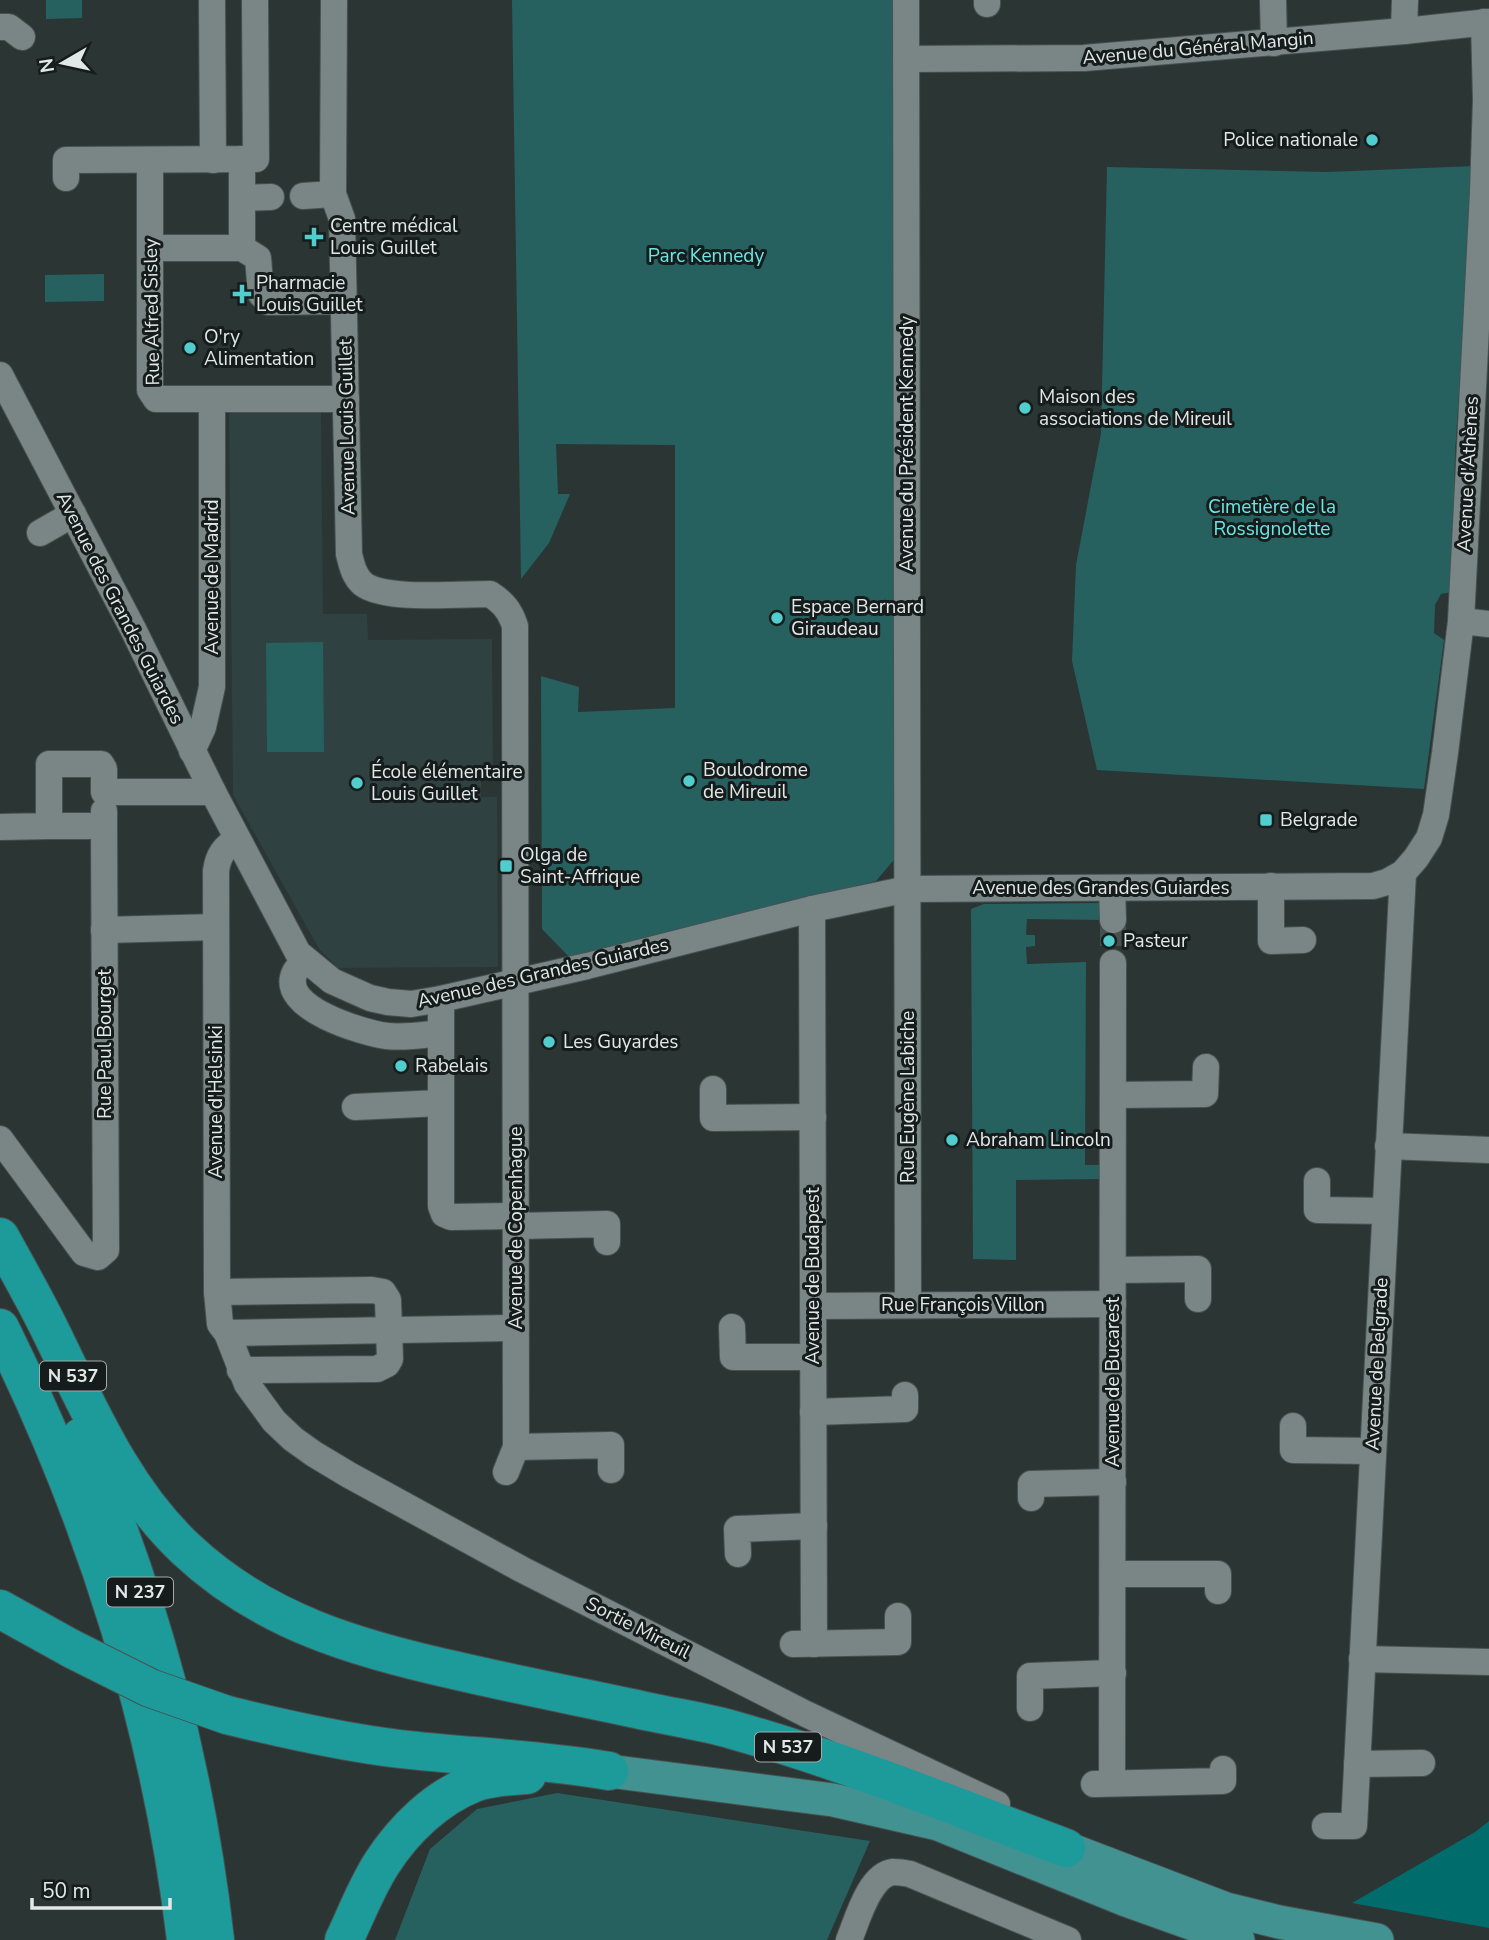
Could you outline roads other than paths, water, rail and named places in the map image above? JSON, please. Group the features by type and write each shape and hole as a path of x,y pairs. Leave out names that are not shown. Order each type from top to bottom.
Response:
{"highway":[{"name":"N 537","path":"0,1237 94,1419 118,1462 152,1512 186,1550 217,1575 277,1614 327,1637 413,1661 730,1729 825,1758 1066,1848"},
{"name":"N 237","path":"0,1264 91,1459 138,1586 179,1740 200,1836 215,1940"},
{"name":"N 237","path":"0,1328 62,1464 109,1593 149,1741 172,1844 186,1940"},
{"name":"N 537","path":"0,1609 150,1688 226,1715 317,1737 399,1749 575,1765 609,1771"},
{"path":"344,1940 382,1863 417,1819 442,1800 475,1783 504,1777 578,1777 609,1771"}],"main road":[{"name":"N 537","path":"609,1771 833,1800 937,1824 1126,1900 1238,1940"},
{"name":"N 537","path":"1066,1848 1226,1909 1377,1940"}],"street":[{"path":"212,0 213,159"},
{"path":"66,178 66,160 256,159 255,0"},
{"name":"Avenue Louis Guillet","path":"334,0 333,194 342,219 349,554 355,575 365,586 387,594 490,594 500,600"},
{"name":"Avenue du Président Kennedy","path":"906,0 908,889"},
{"path":"1273,0 1274,43"},
{"path":"1404,32 1405,0"},
{"name":"Avenue du Général Mangin","path":"906,59 1084,58 1404,32 1487,22"},
{"name":"Avenue d'Athènes","path":"1403,873 1429,838 1436,815 1461,621 1477,540 1487,22"},
{"path":"242,159 242,248"},
{"name":"Rue Alfred Sisley","path":"150,160 150,390 156,399 346,399"},
{"path":"303,197 333,194"},
{"path":"242,198 271,197"},
{"path":"150,248 242,248 258,258 261,294 269,302 344,301"},
{"name":"Avenue des Grandes Guiardes","path":"0,374 133,629 212,792 292,941 306,961 332,981 370,998 411,1004 440,999 812,909 908,889 1373,886 1403,873"},
{"name":"Avenue de Madrid","path":"192,751 203,727 212,687 212,398"},
{"path":"40,533 73,514"},
{"name":"Avenue de Copenhague","path":"500,600 511,613 515,626 516,1447 506,1472"},
{"path":"1461,621 1489,624"},
{"name":"Rue Paul Bourget","path":"0,1139 84,1252 98,1257 106,1250 104,769 101,764 49,764 49,826"},
{"path":"104,792 212,792"},
{"path":"0,827 104,826"},
{"name":"Avenue d'Helsinki","path":"237,839 222,851 218,858 217,1292 220,1324 227,1332 240,1370"},
{"name":"Avenue de Belgrade","path":"1325,1826 1354,1826 1403,873"},
{"path":"1271,886 1272,941 1303,940"},
{"path":"1112,888 1112,920"},
{"name":"Rue Eugène Labiche","path":"908,889 908,1305"},
{"name":"Avenue de Budapest","path":"812,909 814,1526 803,1644 898,1642 898,1616"},
{"path":"104,930 216,927"},
{"path":"306,961 295,971 293,979 297,996 306,1005 333,1020 386,1036 408,1037 440,1032"},
{"name":"Avenue de Bucarest","path":"1113,963 1113,1673 1103,1783 1223,1781 1223,1769"},
{"path":"440,999 441,1206 444,1214 451,1217 516,1221 607,1224 607,1242"},
{"path":"1113,1095 1205,1094 1206,1067"},
{"path":"713,1089 713,1118 813,1117"},
{"path":"355,1107 440,1103"},
{"path":"1388,1146 1489,1150"},
{"path":"1317,1181 1317,1210 1385,1212"},
{"path":"1113,1270 1198,1269 1198,1299"},
{"path":"217,1292 372,1290 383,1292 388,1300 390,1359 387,1364 377,1369 240,1370"},
{"name":"Rue François Villon","path":"813,1306 1113,1304"},
{"path":"732,1327 733,1357 813,1357"},
{"path":"227,1332 516,1328"},
{"name":"Sortie Mireuil","path":"240,1370 274,1421 293,1439 349,1475 521,1569 806,1714 1020,1815 1066,1848"},
{"path":"813,1412 905,1409 905,1395"},
{"path":"1293,1426 1293,1450 1373,1451"},
{"path":"516,1447 611,1446 611,1470"},
{"path":"1031,1499 1031,1484 1113,1482"},
{"path":"738,1554 737,1529 814,1526"},
{"path":"1113,1574 1218,1574 1218,1591"},
{"path":"1362,1659 1489,1662"},
{"path":"1030,1708 1030,1676 1113,1673"},
{"path":"1357,1764 1422,1763"},
{"path":"849,1940 875,1882 892,1872 910,1874 1068,1940"}],"tunnel":[{"path":"1113,920 1113,963"}],"place":[{"name":"Police nationale","path":"1372,140"},
{"name":"Centre médical Louis Guillet","path":"314,237"},
{"name":"Pharmacie Louis Guillet","path":"242,294"},
{"name":"O'ry Alimentation","path":"190,348"},
{"name":"Maison des associations de Mireuil","path":"1025,408"},
{"name":"Espace Bernard Giraudeau","path":"777,618"},
{"name":"Boulodrome de Mireuil","path":"689,781"},
{"name":"École élémentaire Louis Guillet","path":"357,783"},
{"name":"Belgrade","path":"1266,820"},
{"name":"Olga de Saint-Affrique","path":"506,866"},
{"name":"Pasteur","path":"1109,941"},
{"name":"Les Guyardes","path":"549,1042"},
{"name":"Rabelais","path":"401,1066"},
{"name":"Abraham Lincoln","path":"952,1140"}],"park label":[{"name":"Parc Kennedy","path":"706,256"},
{"name":"Cimetière de la Rossignolette","path":"1272,518"}]}
